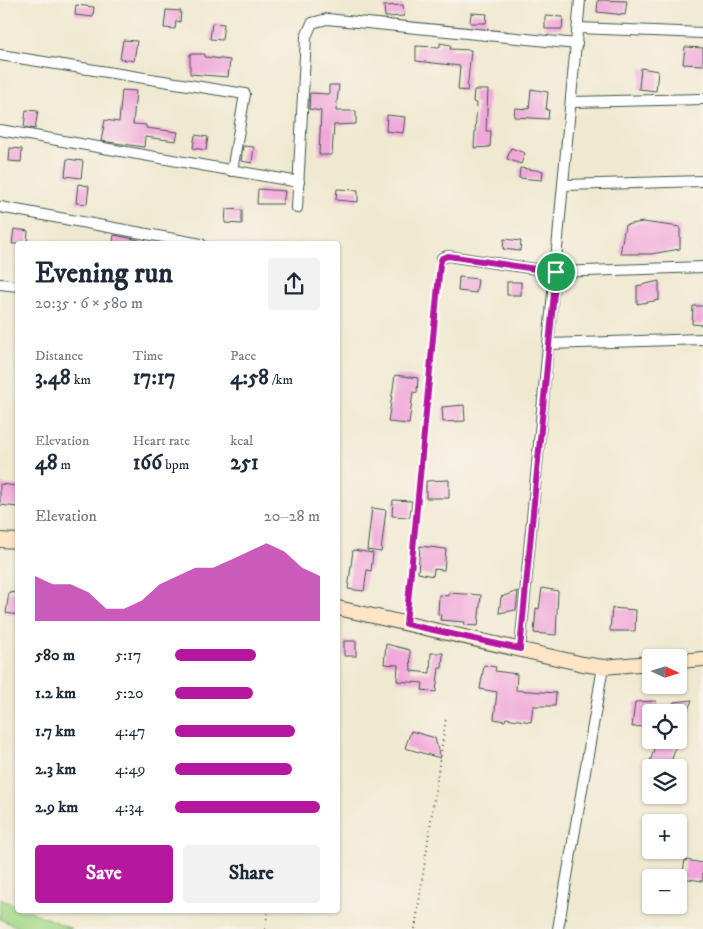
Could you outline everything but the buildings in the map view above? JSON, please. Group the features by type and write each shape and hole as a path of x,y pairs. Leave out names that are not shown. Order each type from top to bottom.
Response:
{"main road":[{"path":"0,540 15,541"},
{"path":"340,608 603,666 642,664"},
{"path":"688,660 703,659"}],"street":[{"path":"520,649 565,185 580,0"},
{"path":"298,208 306,37 312,23 327,19 577,44"},
{"path":"578,28 703,33"},
{"path":"0,55 244,94 232,172"},
{"path":"571,102 703,99"},
{"path":"0,130 232,172 299,182"},
{"path":"565,185 703,181"},
{"path":"0,207 185,241"},
{"path":"442,258 448,256 556,272 703,266"},
{"path":"0,284 15,286"},
{"path":"549,344 703,339"},
{"path":"558,929 603,666"}],"path":[{"path":"406,624 442,258"},
{"path":"415,929 446,718"},
{"path":"266,929 268,913"}],"green space":[{"path":"0,899 15,905 15,913 35,913 72,929 22,929 0,919"}],"route":[{"path":"448,256 556,272 520,649 406,624 442,258 448,256"}]}
